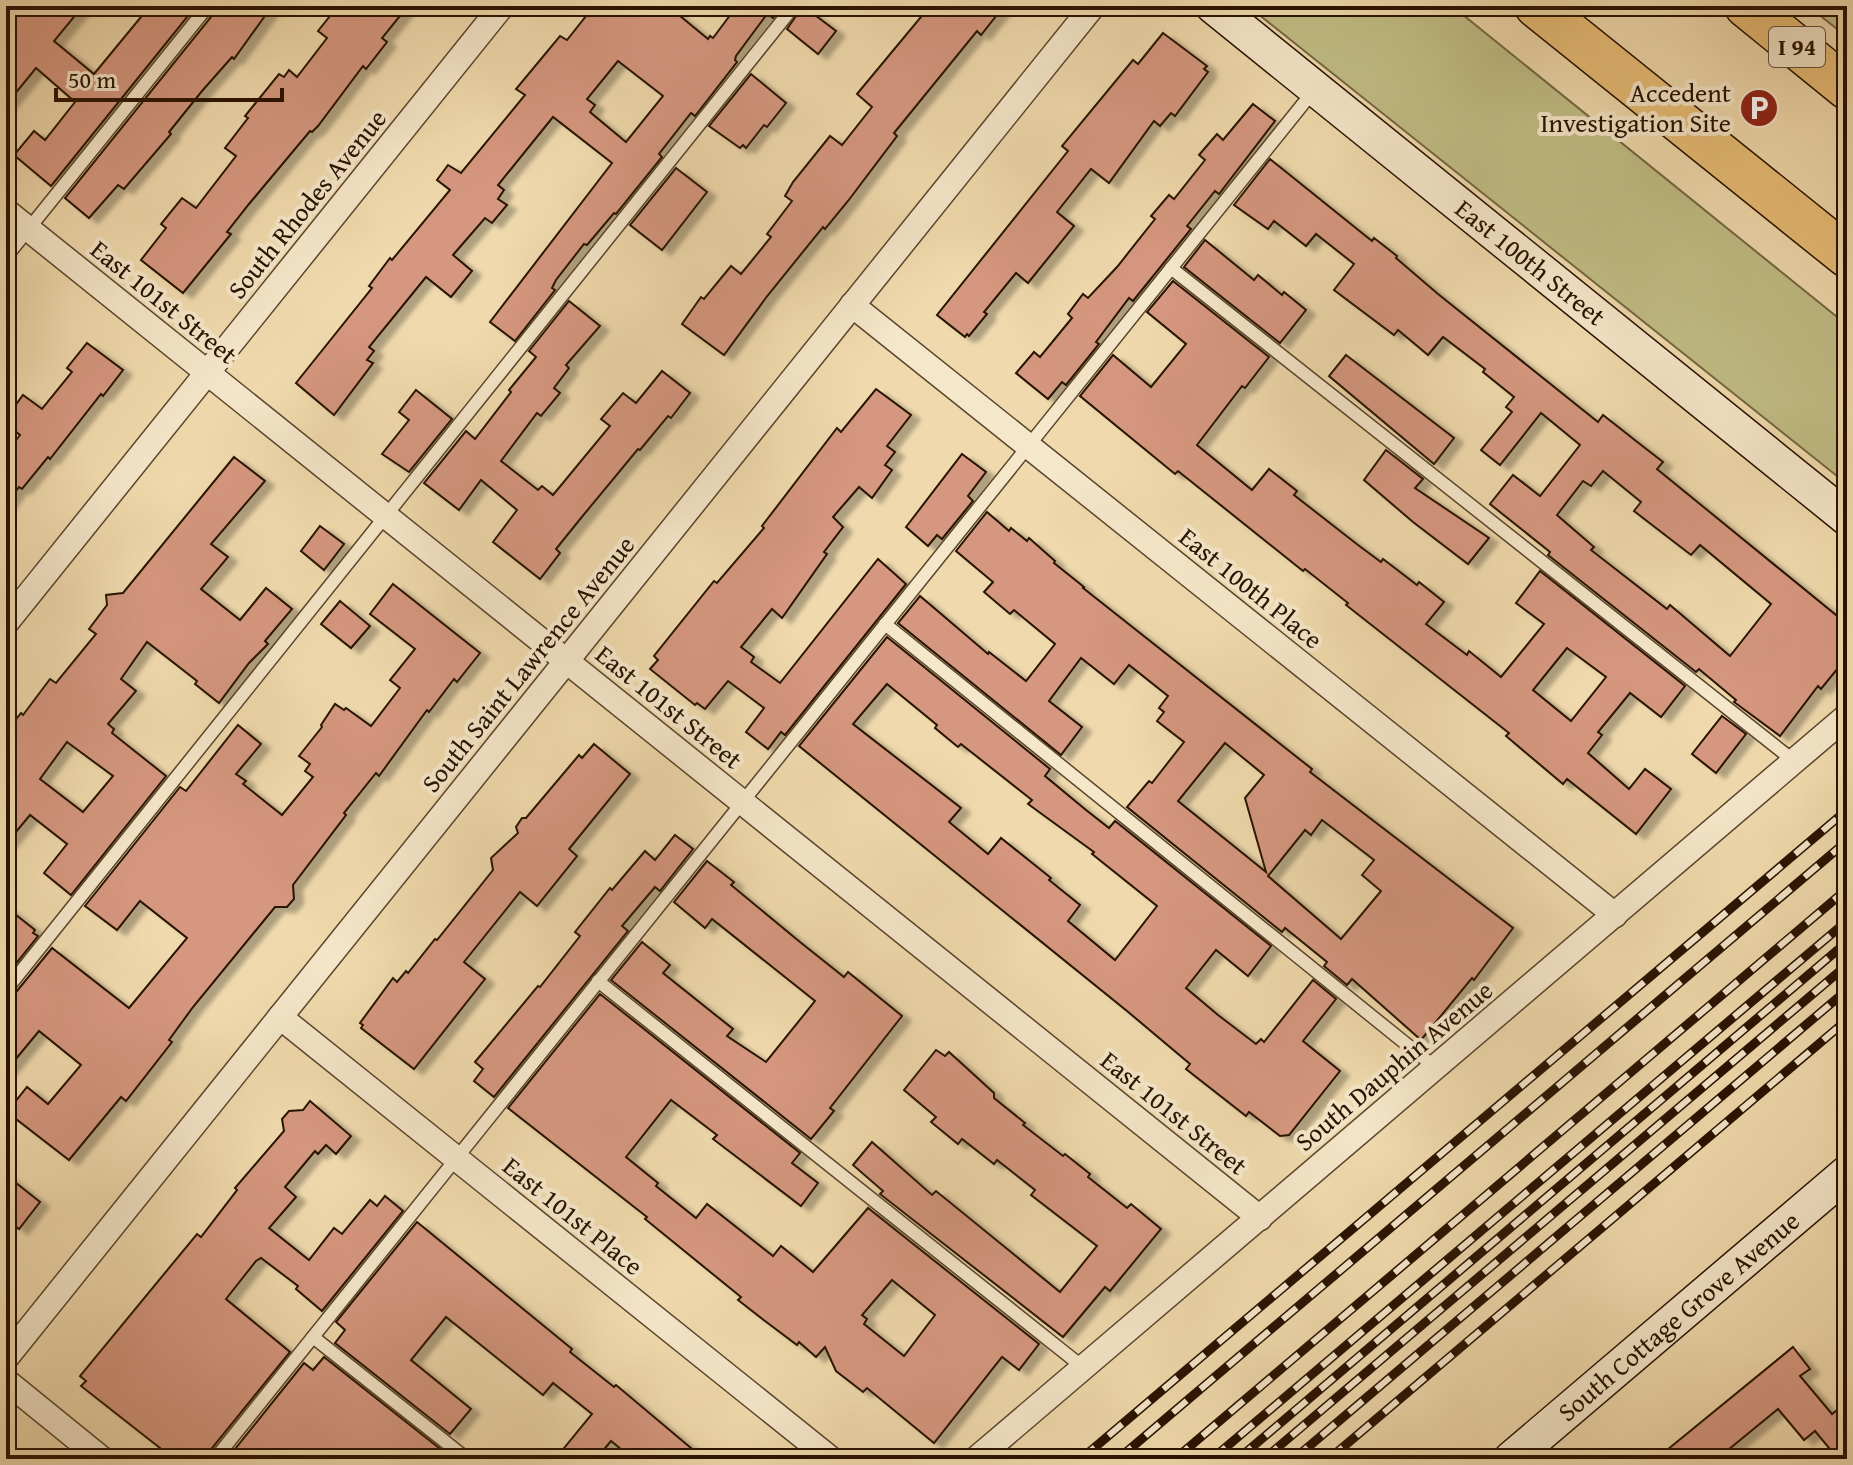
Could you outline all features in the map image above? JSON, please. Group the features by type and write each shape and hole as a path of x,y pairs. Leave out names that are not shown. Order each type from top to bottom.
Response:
{"highway":[{"path":"1536,6 1847,256"},
{"name":"I 94","path":"1746,6 1847,88"}],"street":[{"name":"South Rhodes Avenue","path":"6,623 502,6"},
{"name":"South Saint Lawrence Avenue","path":"6,1358 1093,6"},
{"name":"East 100th Street","path":"1213,6 1847,518"},
{"name":"East 101st Street","path":"6,211 1260,1218"},
{"name":"East 100th Place","path":"852,305 1615,915"},
{"name":"South Dauphin Avenue","path":"976,1459 1847,716"},
{"name":"East 101st Place","path":"280,1017 831,1459"},
{"name":"South Cottage Grove Avenue","path":"1511,1459 1847,1173"},
{"path":"6,1381 102,1459"}],"lane":[{"path":"6,257 208,6"},
{"path":"6,990 794,6"},
{"path":"215,1459 1315,88"},
{"path":"1171,268 1794,761"},
{"path":"885,624 1436,1068"},
{"path":"598,981 1084,1368"},
{"path":"313,1337 467,1459"}],"shaded area":[{"path":"1248,6 1452,6 1847,325 1847,484"},
{"path":"1808,6 1847,6 1847,37"}],"building":[{"path":"6,6 83,6 54,41 94,74 150,6 196,6 51,186 14,155 34,131 45,140 75,102 36,68 6,105"},
{"path":"217,6 272,6 234,59 232,57 202,91 169,132 171,134 124,189 118,185 89,218 65,198"},
{"path":"338,6 408,6 382,38 387,42 366,69 363,66 318,126 310,131 249,204 227,232 231,234 183,293 141,260 166,228 161,224 182,198 196,208 236,156 225,148 248,118 245,116 279,74 284,77 289,70 297,77 327,38 318,31"},
{"path":"594,6 668,6 708,39 710,36 713,38 737,6 782,6 773,18 767,14 736,56 737,62 695,116 691,113 659,154 662,157 616,214 587,245 584,244 556,280 552,288 555,290 515,341 490,322 612,163 553,117 498,185 504,190 498,199 507,205 492,223 485,218 453,255 472,271 451,297 426,277 369,347 374,351 367,360 373,363 334,415 296,383 372,288 369,286 390,258 392,260 450,190 437,180 448,165 461,173 525,95 516,89 560,36 567,40","holes":["618,61 663,96 626,142 590,112 595,105 587,99"]},
{"path":"803,6 836,31 818,54 787,29"},
{"path":"930,6 1004,6 981,35 977,31 894,133 897,136 848,201 768,295 724,355 682,324 701,297 704,299 731,266 741,274 771,237 767,234 792,201 785,196 793,182 830,136 842,145 872,107 857,94"},
{"path":"1163,33 1207,66 1204,69 1208,72 1175,116 1171,113 1160,126 1154,121 1109,183 1091,169 1057,212 1074,226 1028,283 1016,273 984,312 987,314 965,337 937,315 1068,151 1062,146 1133,60 1138,64"},
{"path":"751,74 786,103 746,148 743,145 740,148 709,126"},
{"path":"1253,104 1275,121 1219,194 1215,191 1187,226 1191,229 1133,301 1129,298 1096,342 1099,344 1066,385 1062,382 1048,399 1016,373 1034,352 1040,357 1072,318 1068,314 1083,294 1088,298 1117,267 1155,219 1151,216 1169,195 1174,199 1205,160 1199,155 1217,134 1223,140"},
{"path":"1270,159 1372,241 1374,238 1397,256 1438,294 1598,422 1603,415 1663,462 1657,469 1847,624 1847,657 1821,689 1818,686 1780,736 1734,702 1736,700 1699,669 1696,672 1548,555 1550,552 1490,504 1513,475 1540,496 1580,445 1541,413 1500,465 1481,450 1512,412 1506,407 1514,397 1483,372 1485,369 1443,337 1428,355 1398,330 1394,335 1334,290 1354,264 1316,234 1306,246 1274,221 1268,229 1234,205","holes":["1603,471 1641,502 1634,511 1691,555 1700,545 1771,604 1730,656 1670,605 1667,609 1591,550 1594,547 1557,515 1583,481 1591,486"]},
{"path":"676,168 707,192 662,250 630,225"},
{"path":"1205,240 1254,280 1258,275 1306,310 1280,343 1184,267"},
{"path":"1173,281 1269,357 1245,388 1242,386 1197,445 1252,490 1269,469 1297,491 1294,495 1358,545 1381,562 1383,559 1417,585 1419,582 1444,602 1426,624 1467,655 1469,651 1501,677 1544,624 1516,603 1540,571 1685,686 1661,717 1630,693 1598,732 1602,735 1588,753 1629,789 1645,769 1671,789 1636,834 1567,779 1563,784 1506,736 1509,733 1346,605 1348,603 1178,471 1175,474 1080,396 1113,355 1151,387 1186,344 1147,312","holes":["1567,648 1606,677 1571,721 1533,690"]},
{"path":"569,301 600,326 566,365 569,368 554,388 560,393 541,416 537,413 501,461 538,490 542,486 553,495 610,426 601,419 623,393 636,403 662,371 690,393 671,418 668,416 638,449 556,549 560,553 540,579 493,542 517,510 481,480 459,510 424,483 466,431 475,439 536,357 529,351"},
{"path":"87,343 123,370 50,459 48,457 6,504 6,453 20,435 6,424 6,418 23,395 42,409 72,372 67,368"},
{"path":"1346,355 1454,438 1434,464 1329,376"},
{"path":"876,389 911,415 887,446 895,452 885,465 892,470 872,498 859,487 833,517 843,527 782,618 772,609 741,647 754,657 751,662 780,683 878,559 906,584 785,735 781,732 768,749 746,732 764,708 728,681 705,709 697,703 695,705 650,669 658,660 654,656 714,581 717,583 764,528 762,526 837,428 841,432"},
{"path":"416,390 452,419 409,472 382,454 409,420 399,412"},
{"path":"1386,450 1423,479 1415,488 1489,538 1468,564 1364,480"},
{"path":"962,454 986,472 968,496 973,501 942,539 937,535 928,546 906,527"},
{"path":"234,457 265,481 211,544 228,557 201,589 240,620 266,588 292,609 265,641 268,644 249,663 219,703 195,684 197,681 147,642 121,679 136,691 108,724 114,729 112,733 166,776 71,895 44,873 67,844 30,815 6,844 6,732 50,679 56,683 96,634 89,629 107,605 106,595 123,593","holes":["67,742 113,776 83,812 40,779"]},
{"path":"987,512 1009,531 1011,528 1027,541 1029,538 1083,588 1312,769 1310,772 1513,928 1474,980 1472,978 1421,1040 1352,979 1347,985 1324,966 1327,962 1285,928 1282,932 1127,807 1149,781 1152,783 1184,742 1157,721 1164,712 1159,708 1168,696 1129,665 1114,684 1081,658 1049,701 1082,727 1061,755 898,623 920,596 988,654 1026,681 1055,644 1014,610 1010,614 984,592 993,582 956,551","holes":["1225,743 1264,775 1245,798 1266,872 1178,801","1322,820 1374,860 1362,875 1381,891 1341,939 1268,876 1305,830 1311,835"]},
{"path":"320,526 344,544 324,570 301,551"},
{"path":"393,584 480,653 457,682 454,679 429,712 427,710 379,776 376,773 344,813 346,815 293,885 294,899 287,907 275,907 193,1007 169,1040 172,1042 126,1101 121,1097 69,1160 7,1112 27,1087 48,1104 81,1065 39,1031 6,1071 6,999 13,996 52,948 129,1008 187,938 140,901 117,930 85,906 180,787 186,791 238,725 261,744 236,774 246,781 243,784 282,815 313,777 305,771 310,764 299,756 322,727 335,704 371,726 400,688 390,680 415,649 370,614"},
{"path":"340,601 370,626 351,648 321,624"},
{"path":"887,637 1050,769 1045,776 1086,810 1109,828 1115,821 1271,946 1248,976 1216,950 1186,988 1218,1015 1256,1044 1261,1039 1264,1042 1313,980 1336,999 1303,1041 1340,1071 1289,1135 1280,1136 1249,1112 1246,1116 1186,1069 1190,1064 1127,1011 799,746","holes":["887,684 937,725 935,728 958,747 961,744 1032,800 1028,804 1094,852 1092,854 1157,906 1115,960 1068,921 1080,905 1049,880 1051,878 1001,838 988,854 949,822 961,808 853,724"]},
{"path":"1722,716 1746,734 1716,773 1692,754"},
{"path":"594,744 630,774 569,849 577,856 537,906 520,892 464,962 485,979 414,1069 361,1028 363,1025 360,1023 393,978 397,982 406,971 408,973 493,870 491,858 518,833 516,827 522,818 526,818 579,755 582,758"},
{"path":"675,835 693,849 660,891 655,887 622,926 628,931 494,1097 474,1081 483,1069 475,1062 580,936 575,932 610,888 612,890 645,851 655,860"},
{"path":"707,861 734,882 731,885 844,977 848,972 902,1016 830,1108 834,1111 811,1139 611,980 642,942 670,965 663,973 733,1029 727,1036 766,1062 815,1001 712,919 705,928 674,902"},
{"path":"6,907 35,930 33,933 38,936 6,976"},
{"path":"600,994 800,1153 792,1163 818,1183 801,1206 713,1139 717,1135 671,1100 626,1157 696,1218 707,1204 773,1256 781,1246 813,1272 868,1208 1039,1344 1019,1370 1002,1357 934,1443 867,1388 863,1392 836,1371 825,1347 816,1357 738,1300 741,1297 645,1219 647,1217 508,1108","holes":["892,1280 935,1315 904,1356 864,1324 867,1319 862,1315"]},
{"path":"936,1050 945,1056 949,1052 994,1093 994,1098 1025,1123 1023,1125 1063,1156 1065,1154 1127,1208 1131,1204 1161,1229 1110,1291 1105,1287 1063,1337 880,1194 883,1191 853,1165 872,1142 932,1195 936,1191 1060,1292 1097,1246 1031,1195 1035,1190 997,1160 994,1164 962,1139 958,1144 931,1122 936,1117 904,1090"},
{"path":"310,1101 351,1136 336,1154 326,1145 318,1154 315,1151 285,1187 296,1197 269,1228 309,1260 334,1228 342,1234 370,1200 377,1206 385,1196 403,1211 322,1311 296,1289 298,1286 261,1258 256,1261 226,1299 290,1352 206,1459 174,1459 81,1386 86,1381 80,1376 197,1234 201,1237 237,1190 235,1188 284,1131 282,1119 289,1111 303,1110"},
{"path":"6,1175 40,1202 19,1229 6,1219"},
{"path":"417,1222 572,1349 570,1352 614,1387 616,1385 704,1459 633,1459 611,1441 596,1459 577,1459 564,1448 592,1414 553,1383 543,1395 446,1317 411,1360 471,1409 450,1434 335,1343 345,1330 336,1322"},
{"path":"1793,1347 1810,1369 1800,1376 1832,1414 1847,1402 1847,1459 1838,1459 1815,1431 1804,1440 1778,1409 1717,1459 1656,1459"},
{"path":"324,1357 439,1448 430,1459 227,1459 304,1363 313,1370"}],"railway":[{"path":"1081,1459 1847,810"},
{"path":"1118,1459 1847,841"},
{"path":"1175,1459 1847,889"},
{"path":"1212,1459 1847,921"},
{"path":"1238,1459 1847,942"},
{"path":"1264,1459 1847,965"},
{"path":"1294,1459 1847,990"},
{"path":"1329,1459 1847,1020"}],"place":[{"name":"Accedent Investigation Site","path":"1759,108"}]}
